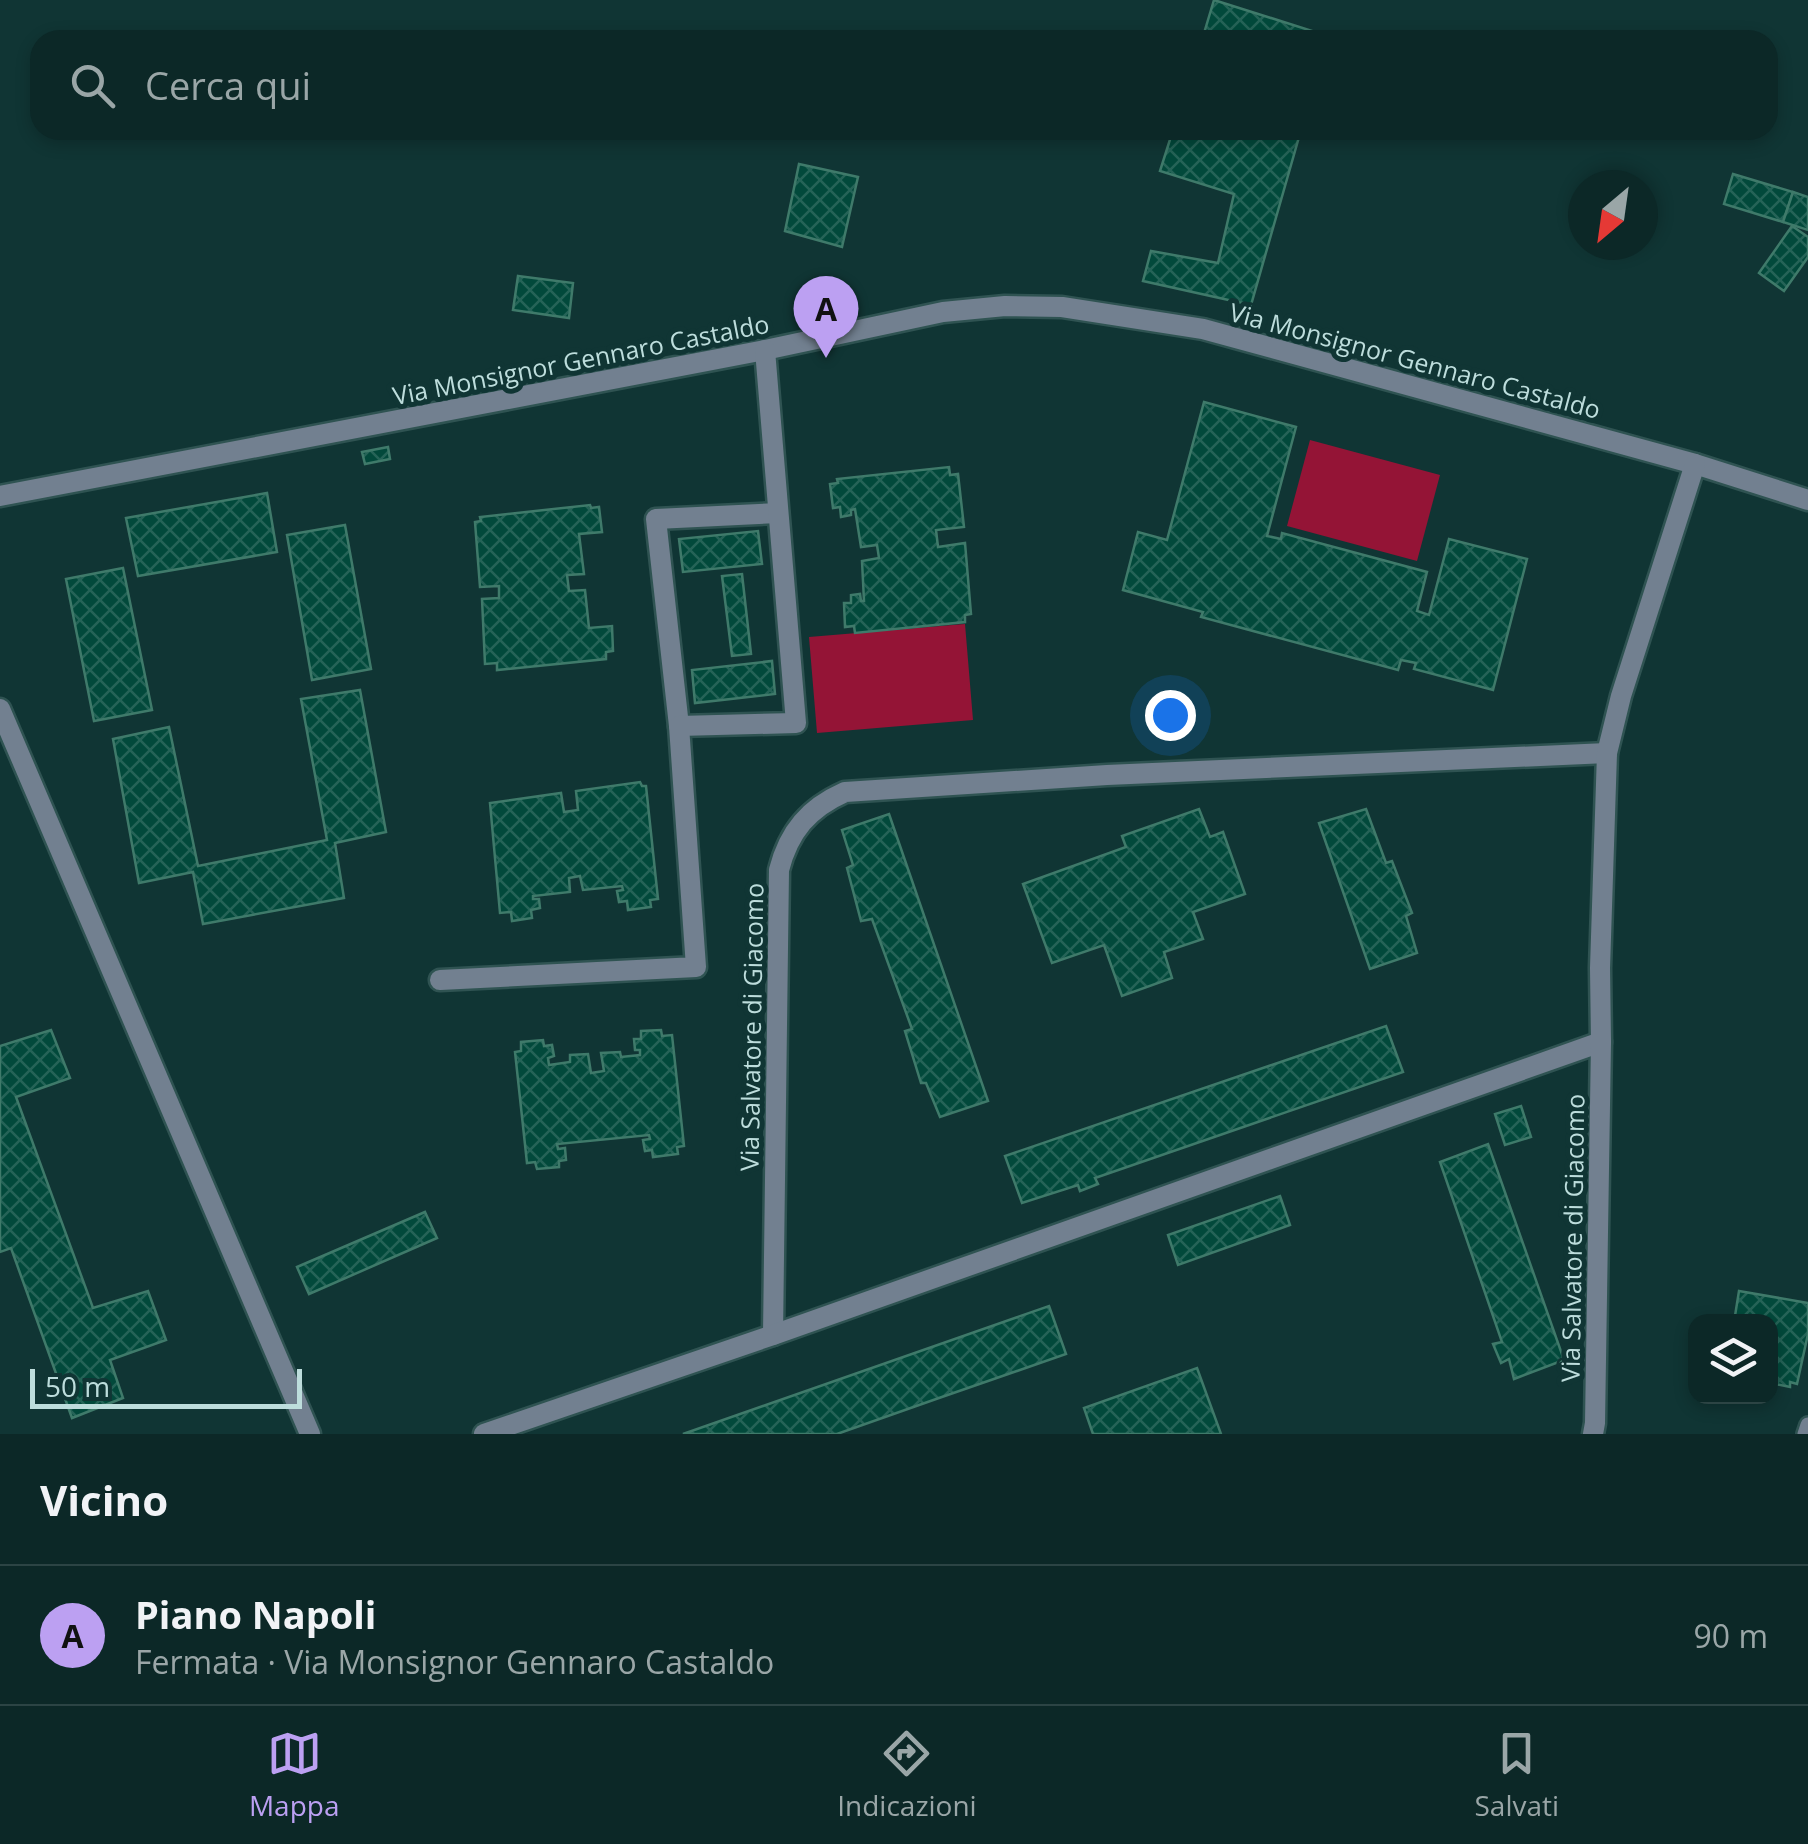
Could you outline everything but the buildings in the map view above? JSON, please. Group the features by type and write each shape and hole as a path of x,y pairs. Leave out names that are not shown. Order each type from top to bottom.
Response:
{"street":[{"name":"Via Monsignor Gennaro Castaldo","path":"0,496 944,312 1006,306 1062,307 1203,329 1694,464 1808,500"},
{"path":"678,726 796,723 764,350"},
{"name":"Via Salvatore di Giacomo","path":"1593,1434 1607,752 1694,464"},
{"path":"440,980 696,967 678,726 656,518 778,512"},
{"path":"0,709 310,1434"},
{"name":"Via Salvatore di Giacomo","path":"773,1336 779,870 789,839 811,811 845,792 1107,775 1607,752"},
{"name":"Via Salvatore di Giacomo","path":"484,1434 773,1336 1600,1042"}],"lane":[{"path":"1805,1434 1808,1425"}],"shaded area":[{"path":"1310,440 1440,475 1417,561 1287,526"},
{"path":"965,624 973,720 817,733 809,637"}],"place":[{"name":"Piano Napoli","path":"826,358"}]}
